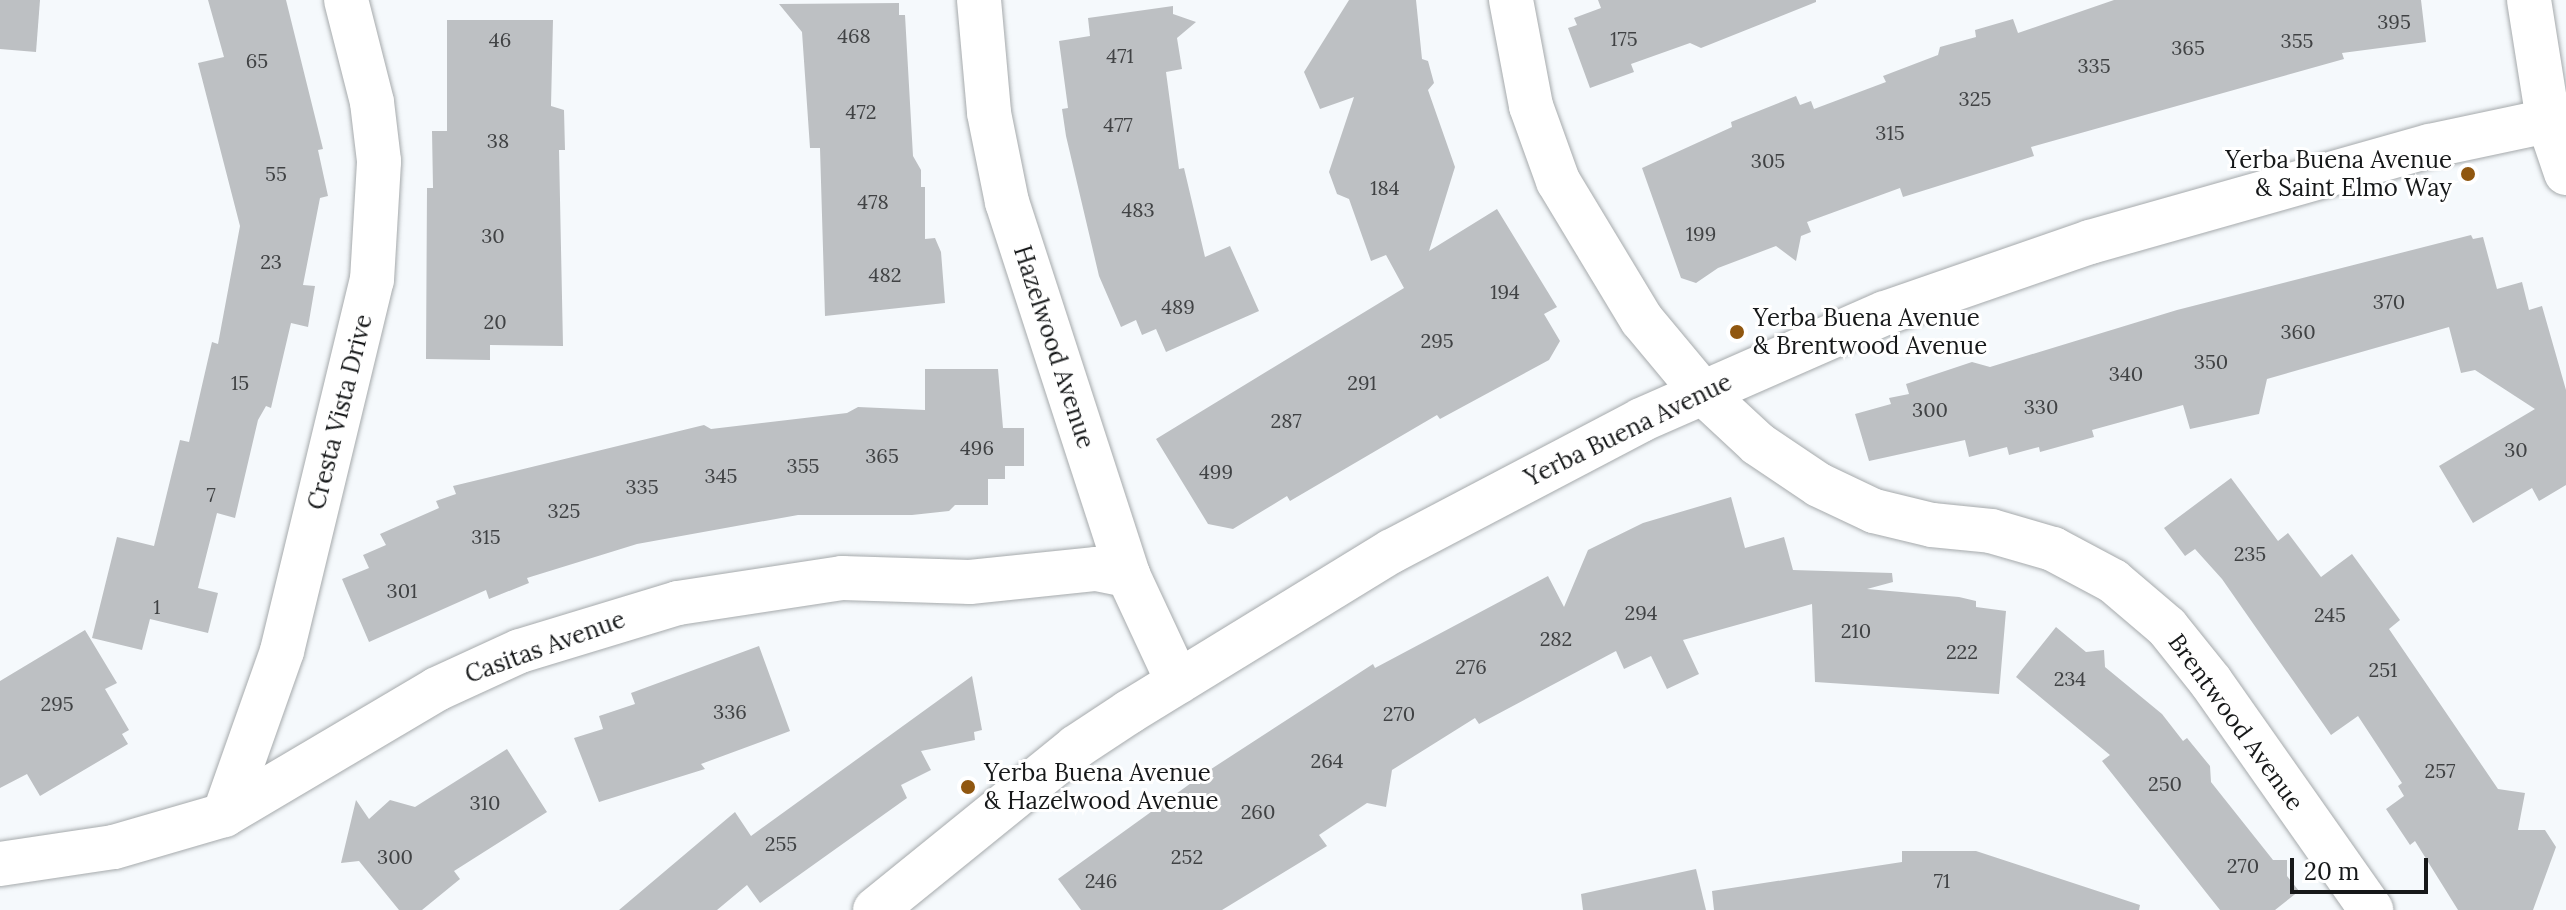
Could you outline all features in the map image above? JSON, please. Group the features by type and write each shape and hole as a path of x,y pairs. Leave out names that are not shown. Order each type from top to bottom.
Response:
{"street":[{"name":"Cresta Vista Drive","path":"224,815 282,651 372,280 379,161 372,102 346,0"},
{"name":"Hazelwood Avenue","path":"979,0 989,113 1007,202 1128,575 1178,682"},
{"name":"Brentwood Avenue","path":"1511,0 1531,106 1558,181 1642,320 1702,392 1770,452 1819,485 1874,511 1991,531 2053,549 2113,581 2167,627 2211,682 2371,910"},
{"path":"2529,0 2557,119 2566,173"},
{"name":"Yerba Buena Avenue","path":"875,910 1076,747 1178,682 1392,551 1702,392 1885,313 2090,242 2318,176 2557,119"},
{"name":"Casitas Avenue","path":"0,864 114,847 224,815 437,689 520,651 678,603 842,578 970,582 1096,569 1128,575"}],"building":[{"path":"0,0 40,0 36,52 0,49"},
{"path":"208,0 286,0 323,149 318,150 328,196 320,198 303,285 315,286 308,327 291,323 271,408 266,406 258,420 235,518 217,513 198,588 218,593 208,633 150,619 142,650 92,638 117,537 154,546 180,440 189,442 212,342 218,344 240,226 198,63 224,57"},
{"path":"1349,0 1416,0 1422,59 1428,61 1434,83 1428,90 1455,167 1429,251 1497,209 1557,307 1544,314 1560,341 1549,360 1440,419 1437,415 1290,501 1287,496 1233,529 1208,524 1156,439 1404,288 1386,255 1371,261 1349,199 1337,194 1329,172 1354,97 1320,109 1304,72"},
{"path":"1598,0 1816,2 1701,48 1690,43 1631,64 1634,72 1590,88 1568,28 1577,25 1574,18 1601,8"},
{"path":"2114,0 2421,0 2426,42 2342,53 2344,59 2031,147 2034,156 1903,197 1900,188 1807,222 1811,232 1801,236 1796,261 1776,246 1718,268 1696,283 1681,278 1642,168 1732,127 1731,122 1796,96 1800,105 1811,101 1814,109 1886,82 1883,76 1938,55 1940,47 1976,37 1975,30 2013,19 2018,33"},
{"path":"899,3 899,15 905,15 913,156 921,170 921,187 925,187 925,239 935,238 941,252 945,303 825,316 820,148 810,148 802,32 779,4"},
{"path":"1173,6 1173,14 1196,22 1177,38 1182,69 1166,72 1179,169 1184,168 1205,257 1230,246 1259,311 1166,352 1156,329 1142,335 1136,320 1121,327 1099,276 1066,136 1062,109 1068,108 1059,41 1090,36 1088,18"},
{"path":"447,20 553,20 551,106 564,110 565,150 559,150 563,346 490,345 490,360 426,359 427,188 433,188 432,131 447,131"},
{"path":"2471,235 2473,239 2483,237 2497,289 2522,282 2529,310 2542,306 2566,390 2566,485 2539,501 2532,488 2473,523 2439,466 2535,409 2475,370 2461,373 2449,327 2267,379 2259,414 2190,429 2183,405 2092,430 2094,437 2040,452 2039,447 2009,455 2007,447 1969,457 1965,440 1869,461 1855,414 1891,404 1889,398 1909,394 1906,384 1972,362 1990,367 2177,310"},
{"path":"925,369 998,369 1003,428 1024,428 1024,466 1005,466 1005,479 988,479 988,505 955,505 949,511 912,515 798,515 637,544 527,578 529,583 489,599 486,590 369,642 342,579 369,568 363,555 386,545 380,534 439,508 436,501 456,494 453,486 704,425 711,429 847,413 858,407 925,410"},
{"path":"2231,478 2278,541 2288,533 2321,577 2352,554 2400,620 2389,629 2498,789 2525,793 2518,830 2545,830 2556,847 2533,910 2458,910 2415,841 2410,845 2386,809 2404,796 2398,786 2402,783 2358,716 2331,735 2222,579 2195,549 2185,556 2164,528"},
{"path":"1731,497 1745,548 1784,537 1793,570 1892,573 1893,582 1867,589 1959,597 1976,601 1976,607 2006,611 1999,694 1815,682 1812,604 1683,640 1699,674 1667,689 1651,656 1624,669 1616,651 1479,724 1475,718 1392,770 1386,807 1367,803 1319,835 1327,846 1222,910 1081,910 1058,879 1205,773 1373,664 1375,668 1548,576 1564,607 1588,550 1643,523"},
{"path":"2056,627 2086,652 2104,650 2105,667 2162,714 2183,741 2187,738 2210,766 2211,782 2273,860 2287,860 2287,876 2299,891 2275,910 2220,910 2102,761 2110,755 2016,677"},
{"path":"85,630 117,683 105,689 129,730 122,734 128,744 40,796 27,774 0,788 0,681"},
{"path":"759,646 790,731 701,764 705,769 599,802 574,738 603,729 599,716 635,704 631,693"},
{"path":"972,676 982,730 974,732 975,740 921,751 931,770 901,785 907,798 760,903 747,885 717,910 619,910 735,812 751,836"},
{"path":"507,749 547,812 454,871 460,879 422,910 399,910 359,861 341,863 356,800 369,819 390,800 415,807"},
{"path":"1902,851 1976,851 2140,905 2139,910 1714,910 1712,891 1902,862"},
{"path":"1696,869 1706,910 1583,910 1581,894"}],"place":[{"name":"Yerba Buena Avenue & Saint Elmo Way","path":"2468,174"},
{"name":"Yerba Buena Avenue & Brentwood Avenue","path":"1737,332"},
{"name":"Yerba Buena Avenue & Hazelwood Avenue","path":"968,787"}]}
